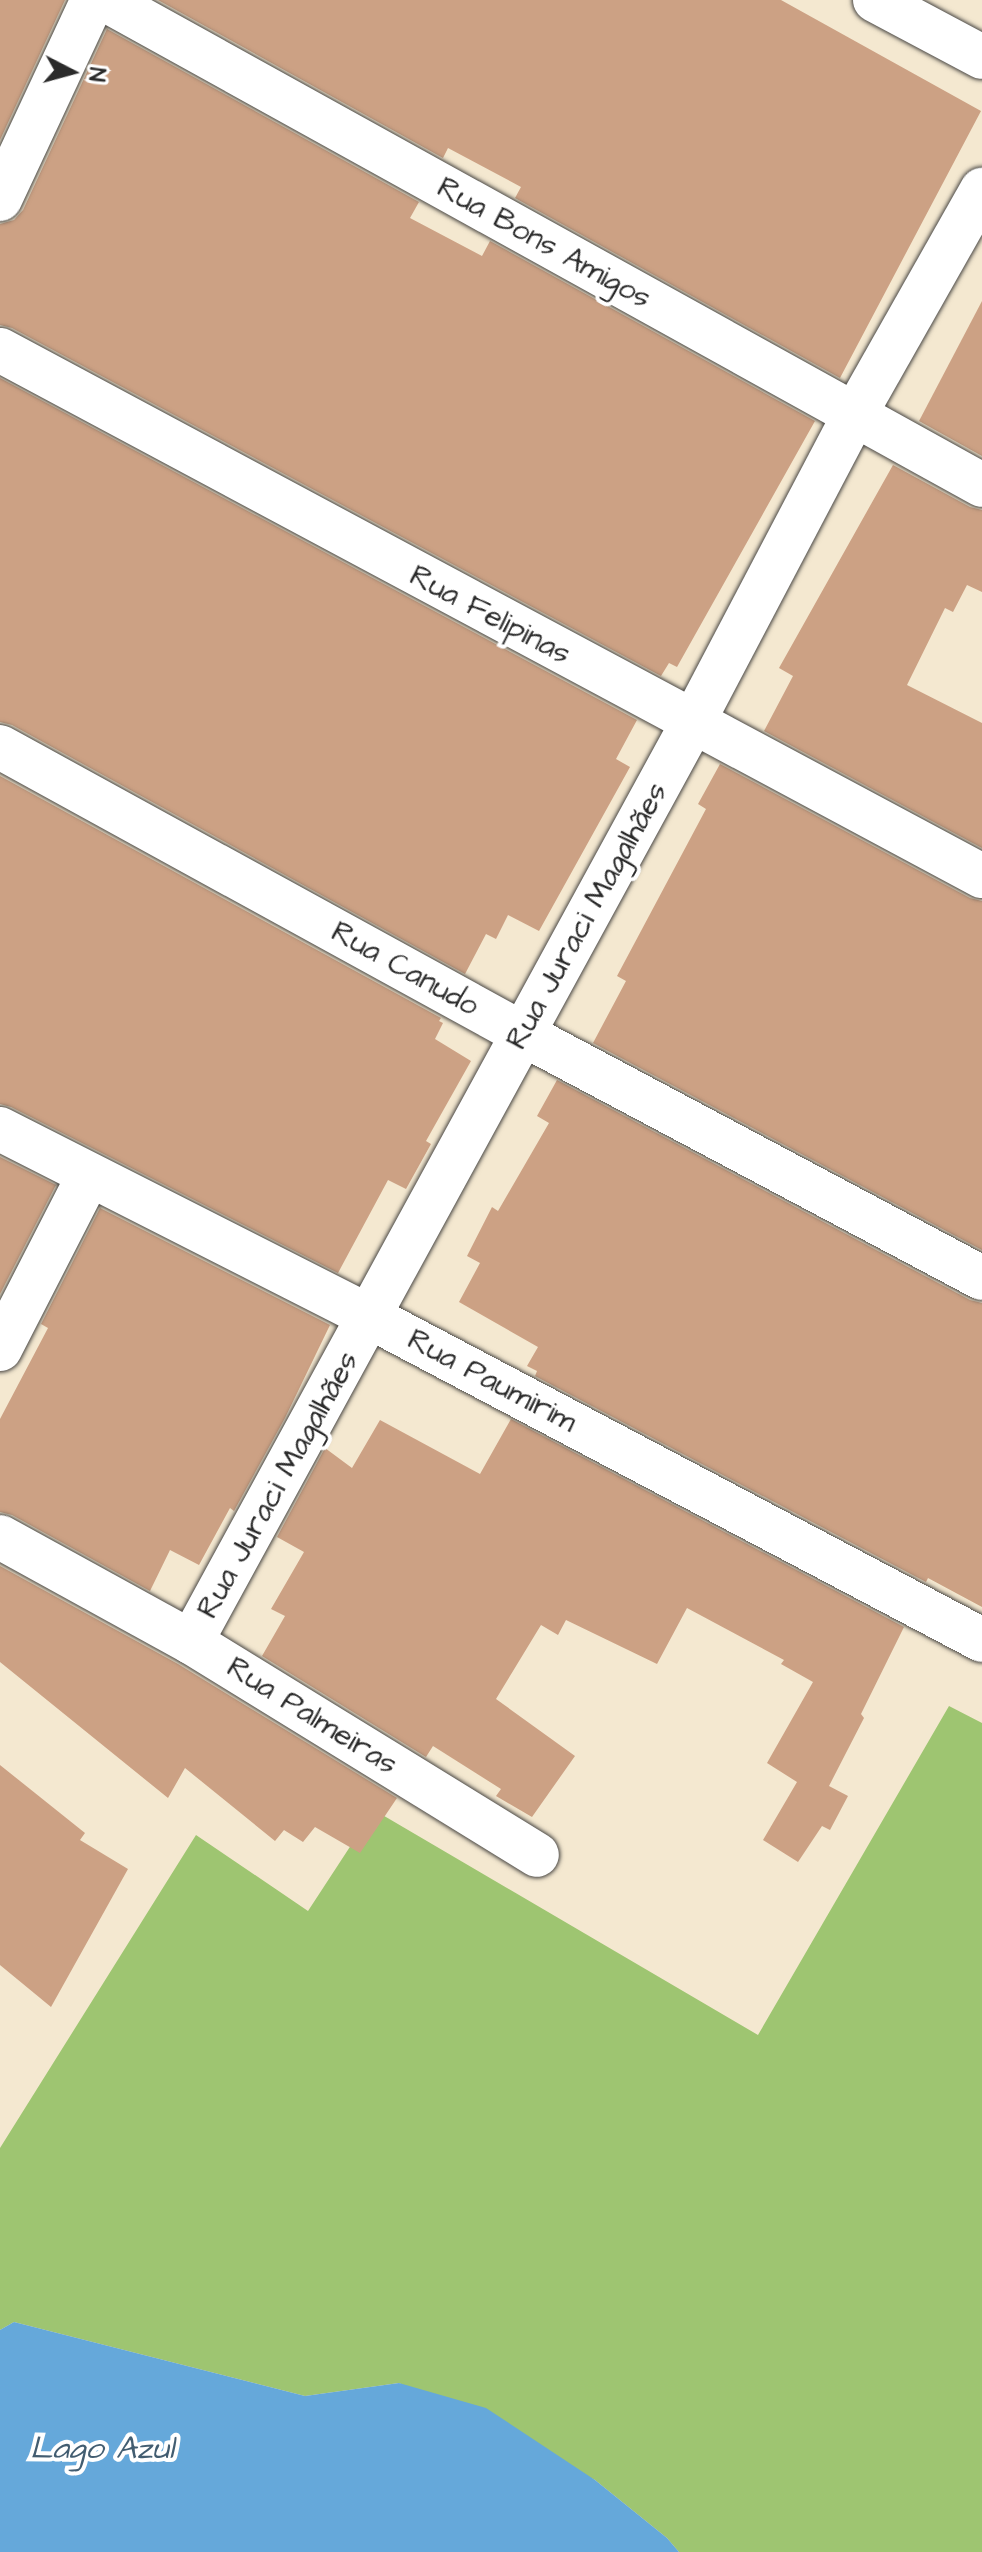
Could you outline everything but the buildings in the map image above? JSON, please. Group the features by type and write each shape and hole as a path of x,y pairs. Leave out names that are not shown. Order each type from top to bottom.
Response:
{"street":[{"path":"0,199 93,0"},
{"name":"Rua Bons Amigos","path":"106,0 982,485"},
{"path":"875,0 982,57"},
{"name":"Rua Juraci Magalhães","path":"191,1642 692,724 854,416 982,190"},
{"name":"Rua Felipinas","path":"0,350 692,724 982,876"},
{"name":"Rua Canudo","path":"0,747 521,1033 982,1278"},
{"name":"Rua Paumirim","path":"0,1129 370,1317 982,1640"},
{"path":"0,1349 89,1175"},
{"name":"Rua Palmeiras","path":"0,1537 191,1642 537,1855"}],"green space":[{"path":"949,1706 982,1723 982,2552 679,2552 667,2538 595,2480 399,2383 305,2396 14,2322 0,2330 0,2148 196,1835 308,1911 374,1810 758,2035"}],"water":[{"name":"Lago Azul","path":"14,2322 305,2396 399,2383 486,2408 595,2480 667,2538 679,2552 0,2552 0,2330"}]}
